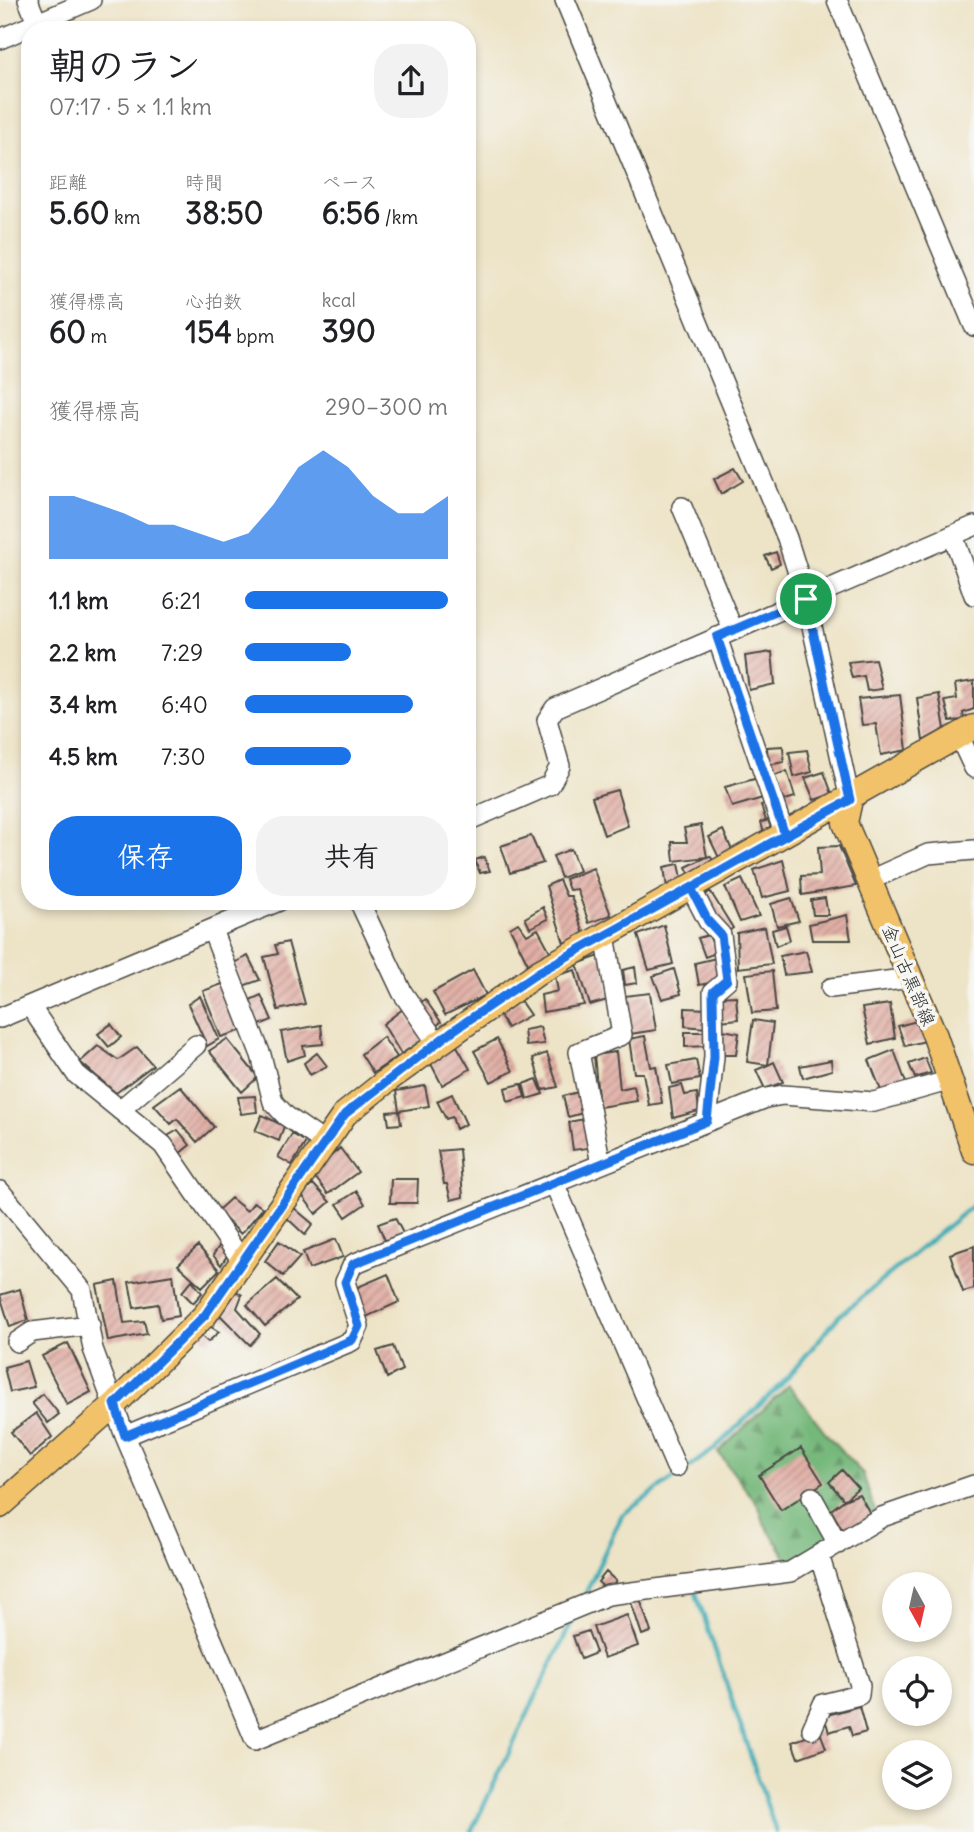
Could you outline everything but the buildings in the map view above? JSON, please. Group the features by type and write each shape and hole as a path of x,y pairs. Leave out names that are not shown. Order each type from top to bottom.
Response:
{"main road":[{"path":"0,1506 115,1404 205,1315 345,1114 498,998 967,732"},
{"name":"金山古黒部線","path":"850,800 845,823 911,978 951,1080 974,1151"}],"street":[{"path":"27,0 36,21"},
{"path":"48,21 91,0"},
{"path":"565,0 766,483 806,599 850,800"},
{"path":"837,0 974,326"},
{"path":"0,39 21,32"},
{"path":"682,507 725,634 785,835"},
{"path":"476,817 550,785 560,766 547,720 555,708 974,526"},
{"path":"953,535 974,595"},
{"path":"967,732 974,768"},
{"path":"870,880 928,854 974,850"},
{"path":"691,888 708,921 721,935 727,980 713,992 714,1057 707,1121"},
{"path":"0,1018 258,910"},
{"path":"363,910 402,992 437,1043"},
{"path":"212,930 261,1055 273,1102 286,1116 325,1143"},
{"path":"601,1164 579,1052 622,1035 605,935"},
{"path":"831,988 911,978"},
{"path":"30,1006 76,1074 163,1145 242,1261"},
{"path":"120,1110 196,1045"},
{"path":"125,1436 352,1340 359,1326 345,1282 353,1264 766,1098 783,1096 874,1102 951,1080"},
{"path":"554,1183 676,1467"},
{"path":"0,1191 82,1290 93,1349 125,1436 256,1740 608,1595 790,1572 882,1517 974,1485"},
{"path":"18,1342 32,1332 90,1325"},
{"path":"812,1497 838,1544"},
{"path":"813,1729 823,1704 854,1698 859,1695 860,1685 819,1555"}],"green space":[{"path":"789,1385 829,1437 863,1474 876,1514 789,1562 764,1523 759,1507 718,1452"}],"waterway":[{"path":"584,1597 622,1515 713,1450 782,1384 839,1316 974,1204"},
{"path":"696,1593 776,1832"},
{"path":"471,1832 575,1615"}],"route":[{"path":"806,599 717,637 785,835 738,862 691,888 708,921 721,935 727,980 713,992 714,1057 707,1121 353,1264 345,1282 359,1326 352,1340 125,1436 115,1404 205,1315 345,1114 451,1032 539,972 605,935 738,862 850,800 806,599"}]}
